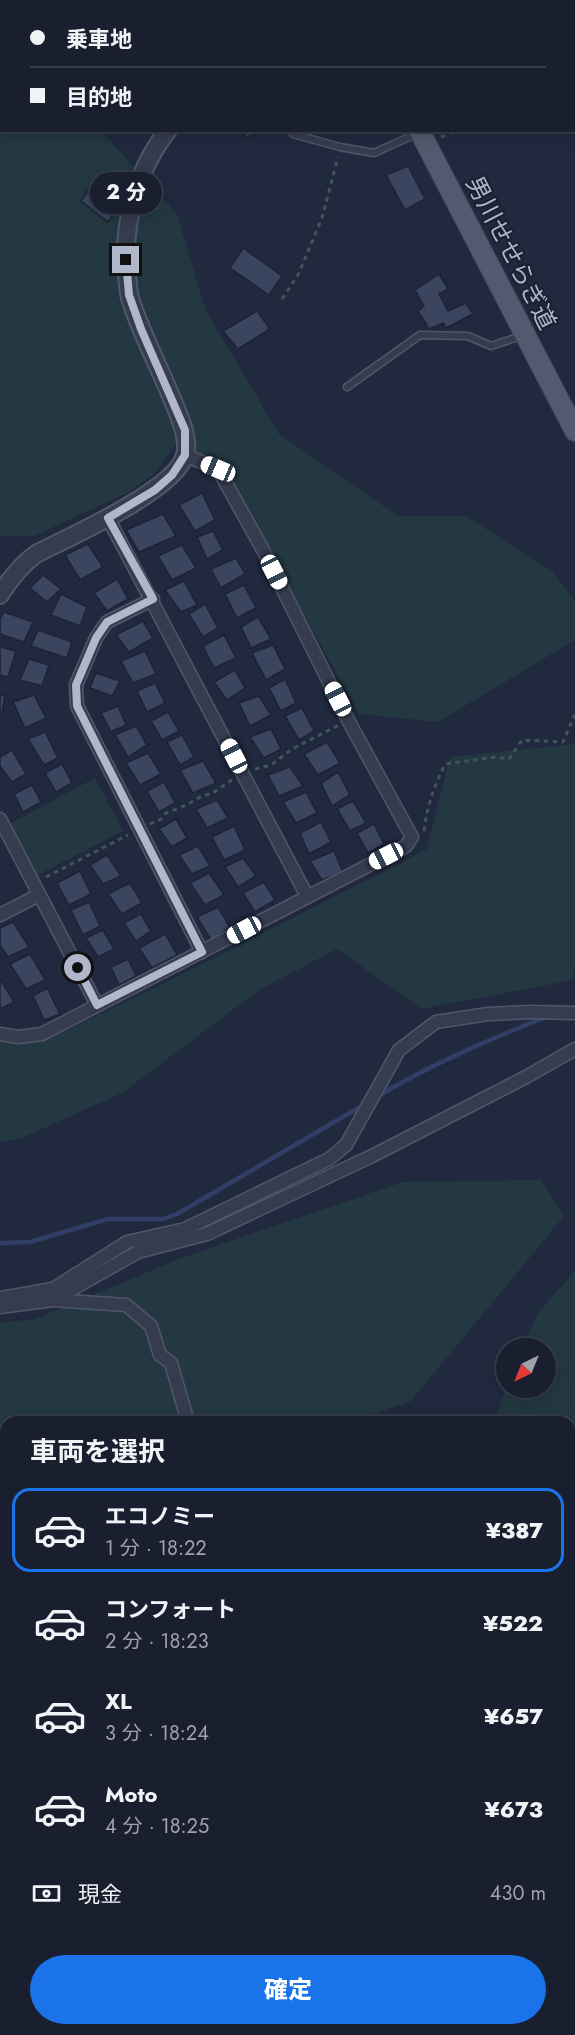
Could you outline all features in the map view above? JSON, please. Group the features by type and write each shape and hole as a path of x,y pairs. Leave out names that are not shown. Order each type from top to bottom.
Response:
{"main road":[{"name":"男川せせらぎ道","path":"420,132 575,431"}],"street":[{"path":"0,595 10,579 31,558 108,518 155,490 172,475 185,455 185,430 141,329 129,295 126,260 127,227 136,192 154,147 166,132"},
{"path":"0,1034 18,1037 42,1034 406,846 412,837 348,720 263,550 218,469 185,455"},
{"path":"108,518 153,599 307,896"},
{"path":"153,599 107,622 96,638 76,685 77,706 202,952"},
{"path":"0,819 97,1005"},
{"path":"0,915 36,889"},
{"path":"0,1298 53,1289 127,1242 185,1229 329,1159 346,1145 399,1050 436,1022 488,1014 532,1011 575,1012"},
{"path":"53,1300 138,1252 207,1234 372,1156 526,1077 575,1049"},
{"path":"0,1307 53,1300 126,1305 151,1326 160,1355 171,1363 186,1416"}],"lane":[{"path":"293,134 340,147 374,153 417,132"},
{"path":"347,387 420,335 468,336 491,346 525,335"}],"path":[{"path":"282,299 298,275 322,218 340,147"},
{"path":"409,842 422,840 427,806 445,764 497,757 509,759 522,740 563,742 575,714"},
{"path":"36,889 161,819 166,813 213,793 231,780 260,766 271,765 292,748 348,720"}],"shaded area":[{"path":"0,132 102,132 177,214 206,311 279,434 398,516 466,516 553,572 575,601 575,640 438,722 359,714 220,463 175,445 154,474 127,493 34,536 0,536"},
{"path":"575,744 575,969 573,980 422,1009 337,949 259,990 122,1093 22,1138 0,1143 0,1040 22,1044 51,1038 195,968 427,849 450,757"},
{"path":"95,778 123,831 32,878 6,826"},
{"path":"541,1180 564,1216 411,1401 367,1416 0,1416 0,1323 35,1319 184,1257 403,1182"},
{"path":"575,1271 575,1416 496,1416 502,1398 556,1398 556,1338 527,1338 539,1311"}],"building":[{"path":"244,132 258,132 258,133 246,137"},
{"path":"408,166 425,199 405,210 386,175"},
{"path":"91,186 121,205 108,222 81,201"},
{"path":"243,248 282,276 269,295 230,268"},
{"path":"439,274 448,289 439,294 448,311 466,303 473,314 446,328 443,323 429,329 418,311 424,306 415,290"},
{"path":"257,311 270,329 238,349 223,331"},
{"path":"202,493 215,520 195,531 179,505"},
{"path":"163,514 176,536 139,552 126,530"},
{"path":"213,531 223,550 207,559 197,537"},
{"path":"88,544 103,567 80,580 65,555"},
{"path":"182,545 196,568 172,580 158,556"},
{"path":"236,558 245,574 221,588 211,569"},
{"path":"43,575 61,589 47,602 30,588"},
{"path":"117,579 128,599 107,611 94,593"},
{"path":"184,581 197,605 181,612 165,590"},
{"path":"244,585 256,608 237,618 225,594"},
{"path":"61,594 87,607 80,626 51,615"},
{"path":"205,604 218,628 203,637 189,614"},
{"path":"4,612 33,622 24,642 0,634 0,620"},
{"path":"258,617 271,639 251,648 241,627"},
{"path":"143,621 153,638 129,652 116,635"},
{"path":"38,630 72,642 67,658 31,646"},
{"path":"224,635 236,658 214,668 203,646"},
{"path":"273,645 285,669 266,680 252,653"},
{"path":"0,647 16,651 8,677 0,675"},
{"path":"145,651 156,674 133,683 121,661"},
{"path":"29,659 49,665 42,686 20,680"},
{"path":"235,670 245,688 227,700 214,682"},
{"path":"96,673 120,681 112,696 90,688"},
{"path":"285,679 296,703 281,711 269,688"},
{"path":"155,683 165,703 147,712 137,691"},
{"path":"0,695 5,696 2,713 0,713"},
{"path":"34,695 46,718 25,728 13,702"},
{"path":"259,696 271,715 250,726 239,703"},
{"path":"118,706 126,725 111,732 101,713"},
{"path":"302,708 314,731 299,740 285,716"},
{"path":"168,712 179,731 162,740 151,721"},
{"path":"136,726 147,745 128,757 115,735"},
{"path":"271,729 281,749 264,758 250,737"},
{"path":"45,732 58,758 44,765 28,739"},
{"path":"182,735 194,757 180,765 167,742"},
{"path":"327,742 340,763 318,775 304,754"},
{"path":"12,750 26,774 12,782 0,766 0,757"},
{"path":"148,753 161,774 140,785 126,763"},
{"path":"203,761 216,783 193,793 180,770"},
{"path":"62,764 72,783 56,792 45,773"},
{"path":"290,767 303,786 279,796 268,775"},
{"path":"338,772 350,795 332,806 321,783"},
{"path":"164,782 175,803 159,812 147,791"},
{"path":"32,785 41,802 23,812 14,794"},
{"path":"306,792 317,813 296,823 283,802"},
{"path":"217,800 228,818 207,828 196,809"},
{"path":"353,801 366,823 350,831 337,809"},
{"path":"176,819 187,838 172,847 159,829"},
{"path":"321,822 331,842 309,854 300,833"},
{"path":"374,824 384,844 368,853 357,833"},
{"path":"234,826 245,850 224,860 212,837"},
{"path":"198,846 210,866 192,874 179,855"},
{"path":"334,851 343,872 322,880 310,861"},
{"path":"107,855 121,876 103,884 90,865"},
{"path":"243,858 256,876 238,887 225,867"},
{"path":"80,871 91,894 69,905 57,883"},
{"path":"209,873 224,895 205,905 190,883"},
{"path":"264,882 275,900 255,912 243,893"},
{"path":"130,883 142,903 122,914 108,894"},
{"path":"89,902 100,926 83,935 71,910"},
{"path":"218,907 230,928 211,940 197,917"},
{"path":"141,914 151,931 136,941 124,923"},
{"path":"13,922 29,947 8,957 0,945 0,928"},
{"path":"103,930 114,949 98,957 86,938"},
{"path":"165,934 177,955 152,968 139,948"},
{"path":"30,954 45,980 26,989 10,964"},
{"path":"128,959 136,976 119,985 111,967"},
{"path":"0,979 14,1002 0,1009"},
{"path":"47,988 60,1014 44,1020 33,996"}],"waterway":[{"path":"378,1096 460,1053 546,1017"},
{"path":"0,1243 30,1242 108,1219 163,1219 177,1214 365,1104"}],"route":[{"path":"78,968 97,1005 202,952 77,706 76,685 85,660 107,622 153,599 108,518 155,490 172,475 185,455 185,430 141,329 129,295 126,260"}]}
